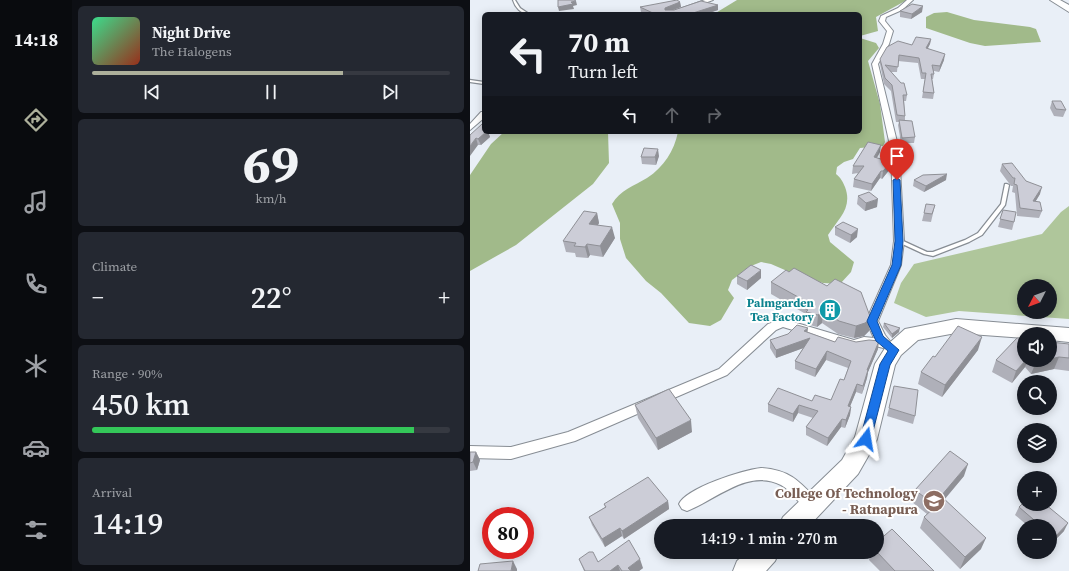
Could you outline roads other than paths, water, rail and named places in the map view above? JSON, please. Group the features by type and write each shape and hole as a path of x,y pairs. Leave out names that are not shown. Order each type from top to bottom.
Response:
{"highway":[{"path":"1054,0 1069,9"},
{"path":"799,519 850,468 866,439 890,346 912,334 956,326 1069,334"},
{"path":"747,571 759,559"}],"street":[{"path":"675,12 710,0"},
{"path":"890,346 880,338 872,321 896,265 899,241 895,150 875,64 886,44 890,31 882,21 884,16 900,9 910,0"},
{"path":"470,128 482,116"},
{"path":"470,452 511,453 570,437 723,372 772,327 783,323 855,345 864,341 890,346"},
{"path":"687,504 734,480 767,473 787,480 813,506"}],"lane":[{"path":"514,1 519,9 524,12"},
{"path":"470,81 482,83"},
{"path":"899,241 926,253 933,254 967,241 980,234 1003,204 1007,185"}],"place":[{"name":"Palmgarden Tea Factory","path":"830,310"},
{"name":"College Of Technology - Ratnapura","path":"934,501"}]}
